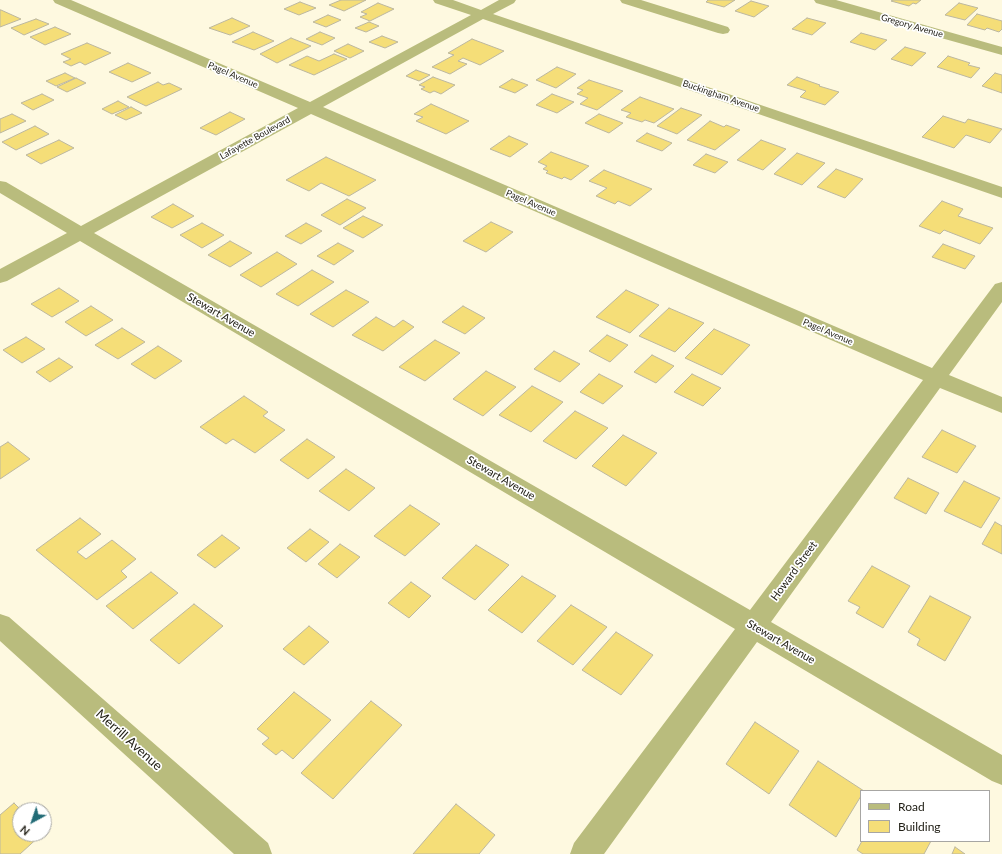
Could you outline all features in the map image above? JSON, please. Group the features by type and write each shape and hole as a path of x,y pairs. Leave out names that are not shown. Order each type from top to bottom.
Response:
{"street":[{"name":"Pagel Avenue","path":"60,0 1002,406"},
{"name":"Buckingham Avenue","path":"440,0 1002,193"},
{"name":"Lafayette Boulevard","path":"0,277 509,0"},
{"path":"627,0 723,30"},
{"name":"Gregory Avenue","path":"821,0 1002,52"},
{"name":"Stewart Avenue","path":"0,186 1002,770"},
{"name":"Howard Street","path":"585,854 1002,288"},
{"name":"Merrill Avenue","path":"0,625 257,854"}],"building":[{"path":"341,0 366,0 344,11 329,5"},
{"path":"708,0 735,0 724,7 706,2"},
{"path":"921,0 916,4 913,3 909,6 891,1"},
{"path":"751,1 769,6 754,17 735,11"},
{"path":"300,2 316,8 299,15 284,9"},
{"path":"378,3 394,9 370,21 360,17 367,14 361,12"},
{"path":"959,3 978,8 965,20 945,15"},
{"path":"1,10 21,19 0,27"},
{"path":"977,14 1002,21 1002,29 999,32 987,28 985,30 967,25"},
{"path":"328,15 341,20 326,27 313,22"},
{"path":"232,18 250,26 230,35 209,28"},
{"path":"807,18 826,23 812,35 792,29"},
{"path":"36,19 49,24 24,35 11,28"},
{"path":"369,22 379,26 366,32 355,28"},
{"path":"55,27 71,34 45,45 30,37"},
{"path":"253,32 274,41 254,50 232,42"},
{"path":"320,32 335,38 322,45 306,39"},
{"path":"861,33 887,40 875,50 850,42"},
{"path":"382,36 398,42 385,48 369,42"},
{"path":"291,38 311,46 277,63 260,54"},
{"path":"472,39 504,51 480,65 463,58 458,61 467,64 450,74 432,67 454,55 448,53"},
{"path":"87,43 111,53 85,65 80,62 71,66 63,62 71,59 61,54"},
{"path":"348,44 364,51 350,58 334,51"},
{"path":"905,47 926,53 912,66 891,59"},
{"path":"334,54 347,59 314,75 289,65 307,56 319,61"},
{"path":"948,56 970,63 968,65 980,68 971,78 937,67"},
{"path":"128,63 151,73 132,82 109,72"},
{"path":"557,67 576,74 556,88 536,80"},
{"path":"416,70 430,75 419,81 406,76"},
{"path":"65,73 75,78 56,86 46,81"},
{"path":"995,73 1002,75 1002,93 982,86"},
{"path":"433,77 455,85 441,94 434,91 430,93 421,89 425,87 419,85"},
{"path":"797,77 839,92 825,105 800,97 806,91 787,85"},
{"path":"76,78 86,83 67,92 57,87"},
{"path":"512,79 528,85 515,93 499,87"},
{"path":"589,80 623,91 597,110 580,104 588,98 577,94 583,90 577,88"},
{"path":"158,82 163,85 169,83 182,89 146,106 127,97"},
{"path":"42,94 54,100 33,110 21,103"},
{"path":"552,94 574,102 557,113 536,105"},
{"path":"640,97 674,109 654,123 645,120 642,122 626,117 631,113 621,110"},
{"path":"118,101 129,107 112,114 102,109"},
{"path":"431,104 469,121 446,134 416,121 423,117 414,114"},
{"path":"131,107 142,113 126,120 115,115"},
{"path":"681,108 702,115 677,134 657,126"},
{"path":"230,112 245,119 216,135 200,128"},
{"path":"12,114 26,121 0,133 0,119"},
{"path":"599,114 623,123 609,133 585,123"},
{"path":"943,116 965,123 968,119 1002,129 990,143 966,135 954,148 922,137"},
{"path":"710,121 724,127 726,125 740,130 715,150 687,140"},
{"path":"35,126 49,134 16,150 2,142"},
{"path":"647,133 672,143 662,151 636,141"},
{"path":"509,136 528,144 510,157 490,149"},
{"path":"59,140 74,148 41,164 26,155"},
{"path":"761,140 786,149 763,170 737,160"},
{"path":"551,152 589,166 571,180 564,177 562,179 546,173 548,171 543,169 547,166 538,162"},
{"path":"797,153 825,163 802,185 774,174"},
{"path":"706,154 728,162 715,173 693,165"},
{"path":"326,157 376,180 349,196 321,183 309,191 286,180"},
{"path":"836,169 863,179 845,198 817,187"},
{"path":"604,170 652,189 630,206 618,201 615,204 596,196 607,188 589,181"},
{"path":"347,199 366,208 340,225 321,215"},
{"path":"942,201 963,209 958,216 993,228 980,244 944,230 940,234 919,226"},
{"path":"173,204 194,216 172,228 151,217"},
{"path":"363,216 383,225 363,238 343,228"},
{"path":"491,222 513,232 486,252 463,241"},
{"path":"202,223 224,235 202,248 180,235"},
{"path":"306,223 322,231 301,244 285,236"},
{"path":"230,241 252,253 230,267 208,255"},
{"path":"338,243 354,251 334,265 317,256"},
{"path":"943,244 975,256 965,269 932,257"},
{"path":"277,252 297,264 261,287 240,275"},
{"path":"312,270 334,282 298,306 276,294"},
{"path":"59,288 79,301 52,317 31,304"},
{"path":"346,290 369,302 333,327 310,314"},
{"path":"626,290 659,305 630,333 596,317"},
{"path":"91,306 113,320 86,336 65,322"},
{"path":"463,306 485,318 465,334 442,322"},
{"path":"669,308 704,323 675,352 639,336"},
{"path":"376,317 394,327 403,320 414,327 383,351 352,335"},
{"path":"122,328 145,342 118,359 95,345"},
{"path":"714,329 750,345 722,375 685,358"},
{"path":"607,335 628,345 610,362 589,351"},
{"path":"26,337 45,349 22,363 3,350"},
{"path":"435,340 460,353 425,381 399,367"},
{"path":"158,346 182,361 155,379 131,364"},
{"path":"554,351 580,364 560,382 534,369"},
{"path":"652,355 674,366 656,383 634,372"},
{"path":"59,358 73,367 50,382 36,372"},
{"path":"486,371 516,387 483,416 453,399"},
{"path":"599,374 623,386 603,404 580,392"},
{"path":"692,374 721,388 703,406 674,392"},
{"path":"532,386 563,402 531,432 499,415"},
{"path":"244,396 268,412 263,416 285,430 255,453 233,439 226,444 200,427"},
{"path":"575,411 608,428 576,459 543,441"},
{"path":"942,430 976,446 957,473 922,457"},
{"path":"623,435 657,453 626,486 592,466"},
{"path":"307,439 335,457 308,479 280,460"},
{"path":"8,442 30,459 0,479 0,447"},
{"path":"346,469 375,488 349,511 319,491"},
{"path":"908,478 939,493 926,514 894,498"},
{"path":"964,481 1000,498 981,528 944,511"},
{"path":"410,505 440,524 405,556 374,536"},
{"path":"80,518 101,534 77,552 86,559 112,540 136,559 121,571 127,577 97,600 36,550"},
{"path":"995,522 1002,526 1002,554 982,544"},
{"path":"310,529 329,542 306,562 287,548"},
{"path":"222,535 240,548 215,568 197,555"},
{"path":"340,544 360,557 337,578 318,564"},
{"path":"476,545 509,565 475,600 442,578"},
{"path":"872,566 910,586 883,628 856,613 860,607 848,601"},
{"path":"151,572 178,593 133,629 106,606"},
{"path":"522,576 556,596 522,633 488,610"},
{"path":"411,582 431,596 409,618 388,603"},
{"path":"930,596 971,617 945,661 917,645 920,639 908,632"},
{"path":"194,604 223,626 179,664 150,640"},
{"path":"571,605 607,627 573,665 537,641"},
{"path":"309,626 329,642 304,665 283,649"},
{"path":"616,632 653,655 621,695 582,670"},
{"path":"294,692 331,720 293,759 282,750 276,755 262,744 269,738 257,729"},
{"path":"371,701 402,725 333,799 301,773"},
{"path":"755,722 799,751 769,794 726,764"},
{"path":"818,761 862,790 860,790 860,798 836,837 789,805"},
{"path":"456,804 495,835 479,854 413,854"},
{"path":"12,805 12,842 33,842 20,854 0,854 0,815"},
{"path":"861,842 930,842 924,854 863,854 857,850"},
{"path":"955,847 965,854 952,854"}]}
